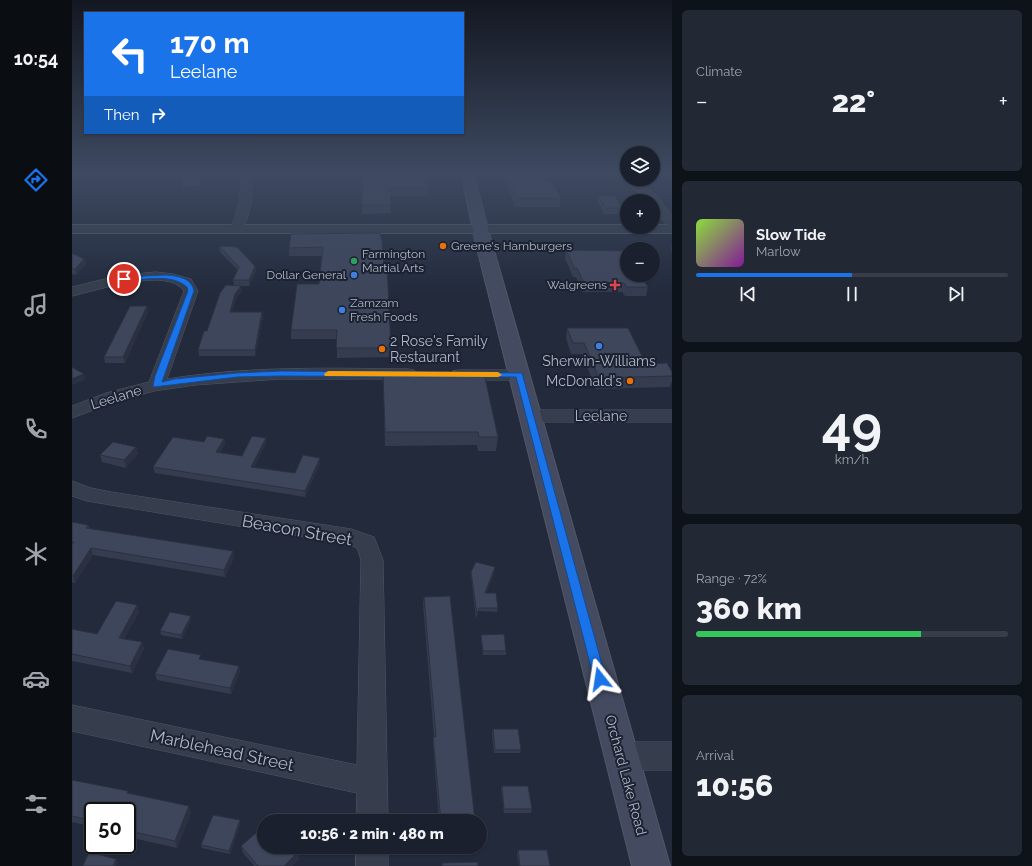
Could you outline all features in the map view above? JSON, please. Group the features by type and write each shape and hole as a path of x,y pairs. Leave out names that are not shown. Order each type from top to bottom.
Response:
{"main road":[{"name":"Orchard Lake Road","path":"477,212 651,866"}],"street":[{"path":"236,229 242,212"},
{"path":"664,212 672,223"},
{"path":"72,229 620,226"},
{"path":"660,227 672,229"},
{"path":"72,292 112,281 152,277 178,278 190,286 191,291 159,376 157,386"},
{"name":"Leelane","path":"72,412 134,391 174,382 237,375 519,375"},
{"name":"Leelane","path":"530,416 672,416"},
{"name":"Beacon Street","path":"72,488 87,494 111,499 351,537 366,543 372,560 372,814"},
{"name":"Marblehead Street","path":"72,718 372,782"},
{"path":"621,756 672,756"},
{"path":"372,854 372,866"}],"building":[{"path":"380,233 384,265 387,265 391,348 336,348 337,330 291,330 297,284 319,284 323,247 289,248 291,234"},
{"path":"219,246 237,247 255,266 249,280 233,280 239,267"},
{"path":"566,250 620,251 620,282 645,282 648,287 627,287 624,283 584,283 577,268 575,269"},
{"path":"72,253 84,259 75,269 72,269"},
{"path":"226,285 241,286 235,294 230,312 262,312 255,350 198,350 204,331 207,331 220,293"},
{"path":"130,306 147,306 123,357 104,357"},
{"path":"567,328 628,328 646,364 667,363 672,372 672,376 599,378 584,343 573,343"},
{"path":"72,367 84,374 72,379"},
{"path":"383,373 484,373 498,437 479,437 478,432 385,432"},
{"path":"207,436 224,439 216,452 242,456 252,436 266,438 251,467 295,473 303,455 320,458 305,491 153,467 173,437 204,442"},
{"path":"113,442 136,447 124,460 100,455"},
{"path":"72,522 88,525 86,528 233,551 224,570 91,548 72,576 72,545 74,542 72,542"},
{"path":"476,562 495,567 485,593 496,593 498,608 479,608 477,614 471,572"},
{"path":"450,596 474,814 440,814 433,737 436,737 424,597"},
{"path":"116,601 137,605 119,638 142,642 130,666 72,654 72,629 97,634"},
{"path":"170,612 191,616 181,635 160,631"},
{"path":"504,634 506,651 483,651 481,635"},
{"path":"168,649 201,655 199,659 239,666 230,688 155,674"},
{"path":"493,729 518,729 521,750 495,750"},
{"path":"72,780 128,791 127,793 189,806 175,841 136,832 136,802 84,802 84,819 72,816"},
{"path":"502,786 528,786 532,809 504,809"},
{"path":"213,815 240,820 229,851 201,845"},
{"path":"257,832 257,854 296,854 284,866 258,866 241,846"},
{"path":"518,850 547,850 550,866 520,866"},
{"path":"88,854 97,854 116,859 113,866 83,866"},
{"path":"478,862 478,866 442,866 442,863"}],"slow traffic":[{"path":"328,374 498,375"}],"place":[{"name":"Greene's Hamburgers","path":"443,246"},
{"name":"Farmington Martial Arts","path":"354,261"},
{"name":"Dollar General","path":"354,275"},
{"name":"Walgreens","path":"615,285"},
{"name":"Zamzam Fresh Foods","path":"342,310"},
{"name":"Sherwin-Williams","path":"599,346"},
{"name":"2 Rose's Family Restaurant","path":"382,349"},
{"name":"McDonald's","path":"630,381"}],"route":[{"path":"124,279 152,277 178,278 190,286 191,291 159,376 157,386 174,382 237,375 519,375 600,679"}]}
